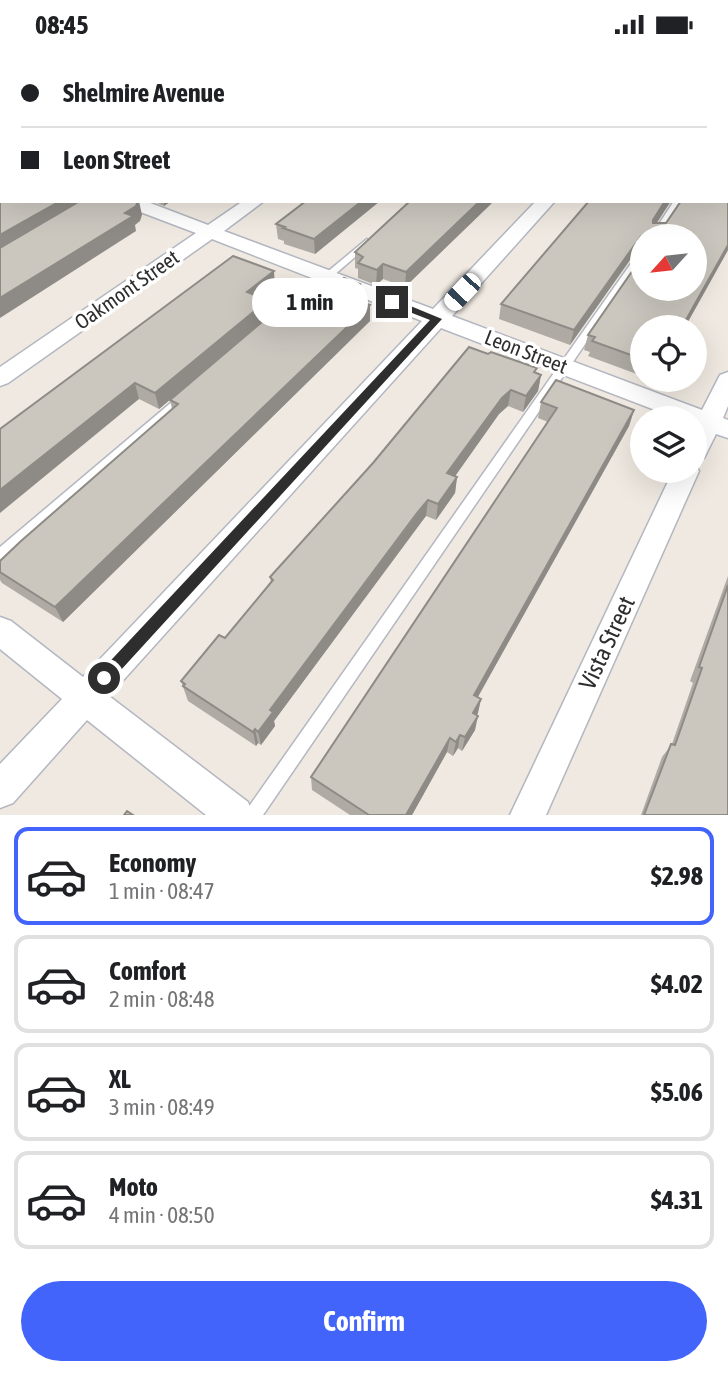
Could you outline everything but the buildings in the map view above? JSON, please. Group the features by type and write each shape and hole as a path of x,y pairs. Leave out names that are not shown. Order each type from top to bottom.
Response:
{"street":[{"name":"Leon Street","path":"133,203 718,426"},
{"name":"Oakmont Street","path":"0,378 252,203"},
{"path":"0,790 544,203"},
{"path":"718,426 728,380"},
{"name":"Vista Street","path":"528,815 680,483"},
{"path":"0,631 235,815"}],"lane":[{"path":"663,224 678,203"},
{"path":"263,331 376,235"},
{"path":"253,815 630,271"},
{"path":"0,555 190,394"}],"route":[{"path":"104,678 437,319 392,302"}]}
